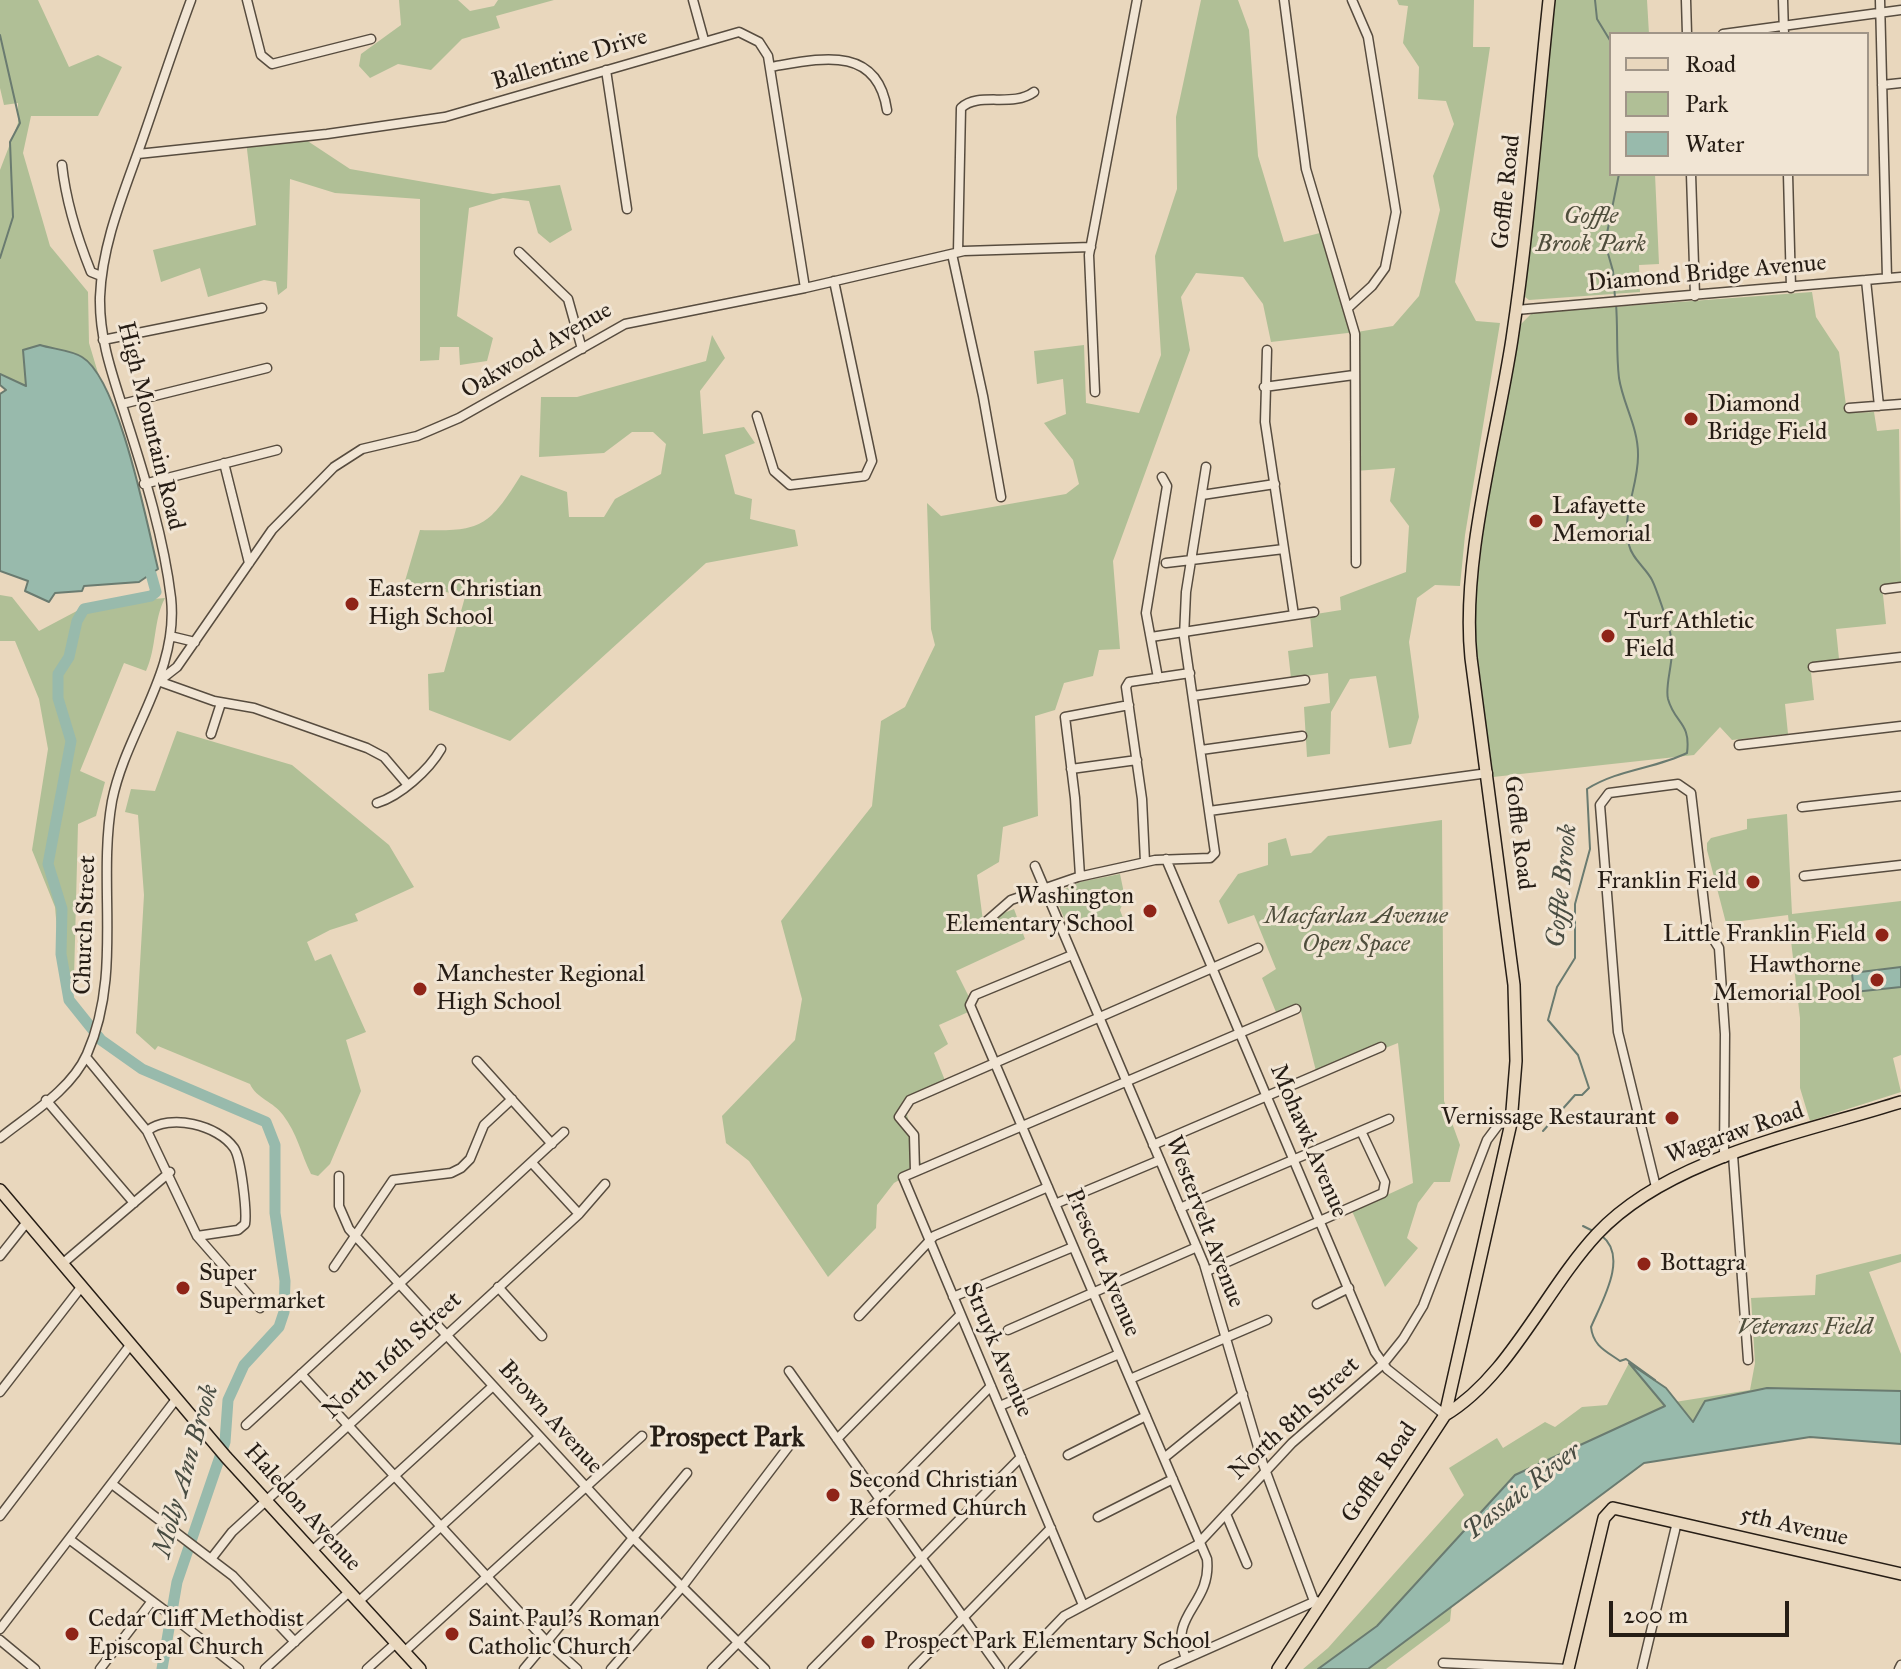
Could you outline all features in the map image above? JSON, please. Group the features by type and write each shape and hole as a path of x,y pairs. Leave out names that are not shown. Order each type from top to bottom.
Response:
{"main road":[{"name":"Goffle Road","path":"1278,1669 1319,1599 1445,1415 1511,1123 1516,1080 1516,1003 1471,658 1469,622 1481,520 1516,310 1549,0"},
{"name":"Wagaraw Road","path":"1445,1415 1479,1391 1598,1233 1656,1187 1729,1156 1901,1102"},
{"name":"Haledon Avenue","path":"0,1190 222,1452 420,1669"},
{"name":"5th Avenue","path":"1568,1669 1608,1511 1616,1508 1901,1574"}],"street":[{"name":"High Mountain Road","path":"158,681 170,636 167,573 103,340 101,276 108,240 191,0"},
{"path":"247,0 261,55 272,64 371,39"},
{"path":"693,0 704,40"},
{"path":"1095,392 1091,247 1137,0"},
{"path":"1284,0 1306,169 1355,334 1356,563"},
{"path":"1349,307 1372,286 1385,268 1396,212 1370,44 1352,0"},
{"path":"1686,0 1687,32"},
{"path":"1783,0 1784,30"},
{"path":"1880,0 1887,278"},
{"path":"1754,32 1784,30 1901,10"},
{"name":"Ballentine Drive","path":"138,154 422,121 606,70 727,32 746,33 764,48 770,67 805,288"},
{"path":"770,67 828,58 849,60 878,82 887,110"},
{"path":"606,70 627,209"},
{"path":"1882,85 1901,83"},
{"path":"1001,497 955,253 961,108 977,101 1011,101 1034,92"},
{"path":"62,165 65,194 83,253 91,272 101,276"},
{"path":"1691,176 1695,296"},
{"path":"1788,176 1791,288"},
{"name":"Oakwood Avenue","path":"158,681 177,667 249,563 308,491 348,456 370,446 426,433 459,418 637,319 805,288 955,253 1091,247"},
{"path":"519,252 568,299 582,349"},
{"name":"Diamond Bridge Avenue","path":"1516,310 1901,277"},
{"path":"1866,280 1879,406"},
{"path":"757,416 774,471 790,485 865,476 872,466 834,281"},
{"path":"103,340 262,308"},
{"path":"1267,350 1265,422 1294,615"},
{"path":"122,404 267,368"},
{"path":"1264,387 1354,375"},
{"path":"1849,408 1901,404"},
{"path":"144,484 277,450"},
{"path":"224,463 249,563"},
{"path":"987,921 1011,900 1080,876 1166,859 1210,858 1214,848 1185,631 1191,561 1206,467"},
{"path":"1158,678 1146,613 1167,486 1162,477"},
{"path":"1202,495 1275,484"},
{"path":"1166,563 1284,549"},
{"path":"1885,589 1901,587"},
{"path":"1151,637 1314,612"},
{"path":"170,636 195,642"},
{"path":"1813,667 1901,657"},
{"path":"1145,862 1127,684 1190,673"},
{"path":"1193,696 1305,680"},
{"path":"158,681 221,703 254,708 367,748 384,757 407,784"},
{"name":"Church Street","path":"0,1138 65,1086 86,1057 100,1022 107,983 108,829 113,800 158,681"},
{"path":"211,734 221,703"},
{"path":"1080,876 1066,716 1129,705"},
{"path":"1739,745 1901,726"},
{"path":"1201,750 1302,736"},
{"path":"377,803 388,800 407,784 435,759 441,749"},
{"path":"1071,769 1137,760"},
{"path":"1209,811 1488,773"},
{"path":"1656,1187 1618,1032 1600,805 1609,793 1678,784 1691,793 1707,929 1719,948 1729,1156 1748,1360"},
{"path":"1802,807 1901,796"},
{"name":"Mohawk Avenue","path":"1166,859 1383,1364 1445,1415"},
{"path":"1804,876 1901,865"},
{"name":"Westervelt Avenue","path":"1035,866 1207,1271 1265,1470 1319,1599"},
{"path":"994,1062 1258,948"},
{"name":"Prescott Avenue","path":"1072,955 971,998 976,1022 1200,1542 1208,1575 1203,1595 1181,1630 1180,1643 1186,1658"},
{"path":"915,1171 1296,1009"},
{"path":"1153,1145 1381,1047"},
{"path":"86,1057 147,1131 170,1172 188,1223 197,1236 260,1308"},
{"path":"477,1061 552,1144"},
{"name":"Struyk Avenue","path":"994,1062 915,1097 905,1106 899,1117 914,1135 915,1171 904,1176 904,1181 1083,1605"},
{"path":"334,1267 397,1178 451,1173 466,1163 484,1125 512,1099"},
{"path":"46,1100 134,1203"},
{"path":"1180,1208 1389,1119"},
{"path":"147,1131 162,1122 197,1126 219,1134 237,1152 245,1224 238,1230 197,1236"},
{"name":"North 8th Street","path":"1013,1669 1064,1616 1200,1542 1265,1470 1383,1364 1423,1306 1487,1140 1497,1125 1511,1123"},
{"path":"1207,1271 1383,1193 1387,1187 1361,1131"},
{"path":"246,1425 564,1132"},
{"path":"1055,1204 1160,1160"},
{"path":"532,1163 579,1214"},
{"path":"62,1264 170,1172"},
{"name":"Brown Avenue","path":"339,1176 342,1218 356,1236 633,1538 765,1669"},
{"name":"North 16th Street","path":"211,1559 232,1532 265,1500 579,1214 605,1184"},
{"path":"859,1316 934,1236 1048,1187"},
{"path":"0,1256 27,1222"},
{"path":"953,1297 1073,1247"},
{"path":"1008,1330 1197,1247"},
{"path":"0,1392 82,1286"},
{"path":"498,1287 542,1336"},
{"path":"1317,1304 1349,1288"},
{"path":"837,1439 960,1315"},
{"path":"1130,1379 1267,1320"},
{"path":"0,1516 131,1344"},
{"path":"1000,1406 1119,1354"},
{"path":"789,1371 1000,1669"},
{"path":"301,1374 546,1641 577,1669"},
{"path":"312,1551 493,1386"},
{"path":"712,1669 991,1386"},
{"path":"1164,1458 1243,1394"},
{"path":"0,1629 177,1398"},
{"path":"1068,1455 1146,1416"},
{"path":"367,1669 400,1647 488,1577 642,1436"},
{"path":"358,1602 539,1437"},
{"path":"611,1669 682,1587 792,1442"},
{"path":"812,1669 1021,1457"},
{"path":"524,1669 687,1473"},
{"path":"1098,1517 1173,1479"},
{"path":"112,1484 241,1583 295,1642"},
{"path":"1226,1514 1247,1564"},
{"path":"1642,1669 1677,1522"},
{"path":"913,1669 1051,1528"},
{"path":"69,1539 168,1613"},
{"path":"265,1669 349,1592"},
{"path":"1163,1669 1319,1599"},
{"path":"100,1669 152,1601"},
{"path":"178,1621 239,1669"},
{"path":"0,1640 35,1669"},
{"path":"275,1660 284,1669"},
{"path":"1443,1663 1568,1669"}],"green space":[{"path":"0,0 38,0 69,67 98,55 122,67 98,116 31,116 23,153 50,246 88,292 89,343 98,373 81,357 26,387 0,374 0,170 18,123 18,103 4,105 0,88"},
{"path":"399,0 458,0 470,11 494,6 498,0 554,0 496,16 500,28 462,39 431,70 398,64 370,78 359,66 361,54 401,25"},
{"path":"1201,0 1238,0 1249,30 1258,156 1284,242 1324,232 1357,332 1393,326 1419,296 1440,210 1433,176 1454,124 1446,101 1418,99 1419,67 1403,43 1408,6 1399,5 1397,0 1474,0 1473,47 1490,47 1455,282 1476,321 1500,323 1465,535 1460,586 1435,585 1417,598 1409,642 1419,717 1411,744 1389,748 1376,676 1350,679 1331,712 1330,754 1307,757 1304,707 1330,703 1328,673 1291,678 1288,651 1313,647 1310,615 1341,610 1340,597 1406,572 1409,526 1390,501 1395,468 1355,471 1356,332 1271,342 1263,304 1243,277 1196,273 1181,297 1190,350 1113,561 1120,649 1099,650 1093,676 1064,683 1055,710 1035,716 1038,816 1003,827 999,862 977,875 983,921 1014,909 1025,939 956,971 975,1009 939,1025 948,1044 934,1053 946,1083 905,1108 922,1167 894,1183 877,1205 876,1228 828,1277 749,1161 726,1143 722,1116 795,1040 802,999 781,921 872,806 881,721 905,707 935,645 931,629 927,503 941,516 1066,494 1079,484 1073,460 1044,423 1066,414 1063,379 1037,384 1034,351 1084,345 1086,403 1139,413 1161,355 1155,256 1177,189 1176,117"},
{"name":"Goffle Brook Park","path":"1554,0 1647,0 1649,32 1609,32 1609,176 1655,176 1659,264 1639,265 1640,292 1529,300 1525,297"},
{"path":"300,136 350,169 493,194 560,185 572,230 550,243 538,233 529,201 503,198 469,208 457,316 493,338 487,361 460,365 459,347 440,347 439,360 420,361 420,199 335,193 290,179 287,288 278,295 276,282 264,280 208,297 200,268 161,282 153,250 256,225 246,141"},
{"name":"Goffle Brook Park","path":"1812,292 1816,317 1839,352 1847,413 1874,412 1877,431 1899,429 1901,582 1882,585 1886,624 1836,629 1839,659 1810,663 1814,700 1785,704 1788,734 1732,740 1720,727 1694,755 1493,777 1473,621 1485,517 1519,326 1532,313"},
{"path":"712,335 725,358 700,391 703,434 744,427 755,443 725,455 735,494 752,499 750,519 795,530 798,546 706,563 510,741 429,710 428,674 444,672 465,597 405,581 420,530 457,530 481,523 500,506 521,475 567,492 569,517 604,517 615,499 661,474 666,444 653,432 632,432 604,453 539,457 541,397 577,397 706,361"},
{"path":"0,595 12,597 39,631 90,604 165,598 146,671 124,663 80,771 105,782 96,816 78,824 74,979 62,985 55,907 32,850 48,749 39,699 15,641 0,641"},
{"path":"177,731 292,765 389,845 414,887 355,914 358,921 307,942 315,961 331,954 366,1032 346,1040 361,1091 330,1164 318,1176 311,1174 283,1115 256,1093 250,1084 158,1046 155,1050 136,1033 144,895 138,815 125,812 131,789 155,791"},
{"path":"1787,814 1792,914 1901,901 1901,1055 1893,1058 1901,1092 1810,1121 1800,1088 1800,1018 1788,915 1726,923 1707,850 1711,838 1747,829 1747,819"},
{"name":"Macfarlan Avenue Open Space","path":"1442,820 1444,1101 1460,1145 1450,1182 1434,1182 1418,1203 1407,1238 1418,1248 1385,1287 1352,1211 1413,1183 1398,1043 1317,1075 1300,1008 1278,1017 1262,978 1276,969 1254,915 1228,924 1219,901 1238,874 1268,865 1268,843 1286,838 1291,856 1311,853 1328,836"},
{"path":"1120,874 1125,898 1120,910 1125,923 1099,932 1094,922 1070,932 1054,894 1080,882"},
{"name":"Veterans Field","path":"1901,1254 1901,1262 1869,1272 1901,1354 1901,1391 1767,1388 1693,1422 1675,1402 1750,1390 1755,1363 1751,1298 1815,1295 1816,1275"},
{"path":"1629,1363 1665,1406 1515,1475 1377,1626 1318,1669 1303,1669 1328,1648 1464,1495 1449,1468 1497,1438 1503,1448 1545,1422 1555,1427 1582,1407 1607,1405"},
{"path":"1452,1603 1450,1621 1386,1669 1368,1669"}],"water":[{"path":"40,345 82,357 108,393 130,454 158,569 139,582 84,586 82,591 55,593 49,602 25,591 28,581 0,571 0,394 6,390 0,385 0,374 26,386 23,350"},
{"name":"Hawthorne Memorial Pool","path":"1901,967 1901,987 1854,992 1852,973"},
{"name":"Passaic River","path":"1629,1363 1666,1388 1693,1422 1705,1401 1767,1388 1901,1391 1901,1444 1810,1437 1644,1463 1368,1669 1318,1669 1377,1626 1515,1475 1665,1406"}],"waterway":[{"name":"Goffle Brook","path":"1595,0 1597,19 1609,39"},
{"name":"Molly Ann Brook","path":"0,35 20,123 10,142 13,217 0,258"},
{"name":"Goffle Brook","path":"1615,298 1613,271 1605,243 1619,176"},
{"name":"Goffle Brook","path":"1543,1131 1575,1095 1582,1095 1589,1088 1578,1055 1548,1020 1557,987 1575,958 1575,904 1590,849 1587,789 1611,777 1687,753 1688,743 1685,729 1668,699 1672,650 1670,632 1654,585 1633,555 1627,533 1638,454 1636,434 1619,378 1616,304"},
{"name":"Molly Ann Brook","path":"151,574 156,592 151,596 84,609 77,621 69,657 58,674 58,698 71,741 48,864 62,909 61,954 69,1000 101,1040 142,1069 266,1122 275,1145 275,1213 285,1281 284,1312 279,1327 244,1365 228,1400 225,1442 177,1582 162,1669"},
{"name":"Goffle Brook","path":"1583,1226 1593,1231"},
{"name":"Goffle Brook","path":"1602,1236 1610,1245 1613,1268 1591,1327 1592,1334 1605,1351 1620,1361 1626,1359 1655,1380"}],"place":[{"name":"Diamond Bridge Field","path":"1691,419"},
{"name":"Lafayette Memorial","path":"1536,521"},
{"name":"Eastern Christian High School","path":"352,604"},
{"name":"Turf Athletic Field","path":"1608,636"},
{"name":"Franklin Field","path":"1753,882"},
{"name":"Washington Elementary School","path":"1150,911"},
{"name":"Little Franklin Field","path":"1882,935"},
{"name":"Hawthorne Memorial Pool","path":"1877,980"},
{"name":"Manchester Regional High School","path":"420,989"},
{"name":"Vernissage Restaurant","path":"1672,1118"},
{"name":"Bottagra","path":"1644,1264"},
{"name":"Super Supermarket","path":"183,1288"},
{"name":"Second Christian Reformed Church","path":"833,1495"},
{"name":"Cedar Cliff Methodist Episcopal Church","path":"72,1634"},
{"name":"Saint Paul's Roman Catholic Church","path":"452,1634"},
{"name":"Prospect Park Elementary School","path":"868,1642"}],"district":[{"name":"Prospect Park","path":"727,1439"}]}
